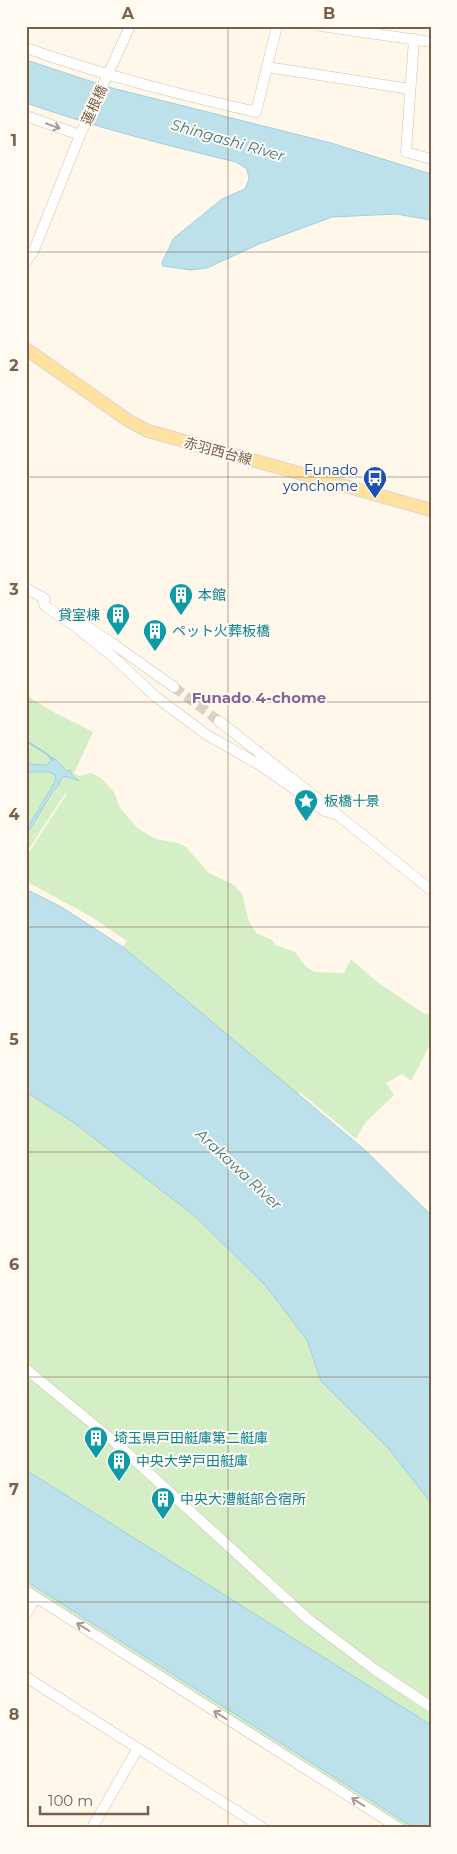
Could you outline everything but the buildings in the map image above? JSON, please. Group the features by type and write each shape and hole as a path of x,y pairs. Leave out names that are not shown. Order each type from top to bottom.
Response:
{"main road":[{"name":"赤羽西台線","path":"26,349 129,422 148,431 431,510"}],"street":[{"name":"蓮根橋","path":"26,262 34,250 81,133 130,26"},
{"path":"26,48 106,77 256,112 277,26"},
{"path":"321,26 431,42"},
{"path":"414,39 406,152 431,159"},
{"path":"267,67 410,89"},
{"path":"26,116 81,133"},
{"path":"26,588 112,643 174,687"},
{"path":"41,596 45,606 72,624 110,655 156,697 207,735 260,765 324,811 338,815"},
{"path":"219,722 431,890"},
{"path":"26,1369 116,1443 308,1619 374,1669 431,1707"},
{"path":"26,1591 399,1828"},
{"path":"26,1614 36,1597"},
{"path":"26,1677 263,1828"},
{"path":"92,1828 138,1748"}],"green space":[{"path":"26,695 55,713 93,732 74,773 79,776 91,773 101,778 114,792 120,808 137,828 156,839 177,843 186,847 209,873 234,885 242,894 249,922 256,933 272,940 275,945 295,952 306,967 315,972 344,973 351,959 377,982 423,1013 431,1014 431,1043 411,1081 402,1074 386,1083 394,1095 365,1123 356,1139 300,1092 298,1095 123,947 127,941 90,916 26,881 26,857 66,795 66,792 26,853"},
{"path":"26,1019 431,1349 431,1828 405,1828 26,1590"}],"water":[{"name":"Shingashi River","path":"26,60 108,87 331,143 431,174 431,220 396,214 332,217 259,244 207,268 191,270 163,266 162,262 174,238 222,199 245,189 249,179 247,169 236,162 130,135 26,103"},
{"path":"53,757 67,771 71,770 71,774 79,781 62,777 26,836 26,830 56,780 55,775 49,772 26,772 26,764 47,765"},
{"name":"Arakawa River","path":"26,889 63,908 123,947 366,1151 431,1215 431,1503 389,1449 321,1381 307,1340 265,1285 196,1217 73,1122 26,1092"},
{"path":"26,1470 431,1725 431,1828 414,1828 26,1581"}],"waterway":[{"path":"26,741 53,760"}],"tunnel":[{"path":"174,687 219,721"}],"place":[{"name":"Funado yonchome","path":"375,499"},
{"name":"本館","path":"181,616"},
{"name":"貸室棟","path":"118,636"},
{"name":"ペット火葬板橋","path":"155,652"},
{"name":"板橋十景","path":"306,822"},
{"name":"埼玉県戸田艇庫第二艇庫","path":"96,1459"},
{"name":"中央大学戸田艇庫","path":"119,1482"},
{"name":"中央大漕艇部合宿所","path":"163,1520"}],"district":[{"name":"Funado 4-chome","path":"259,697"}]}
